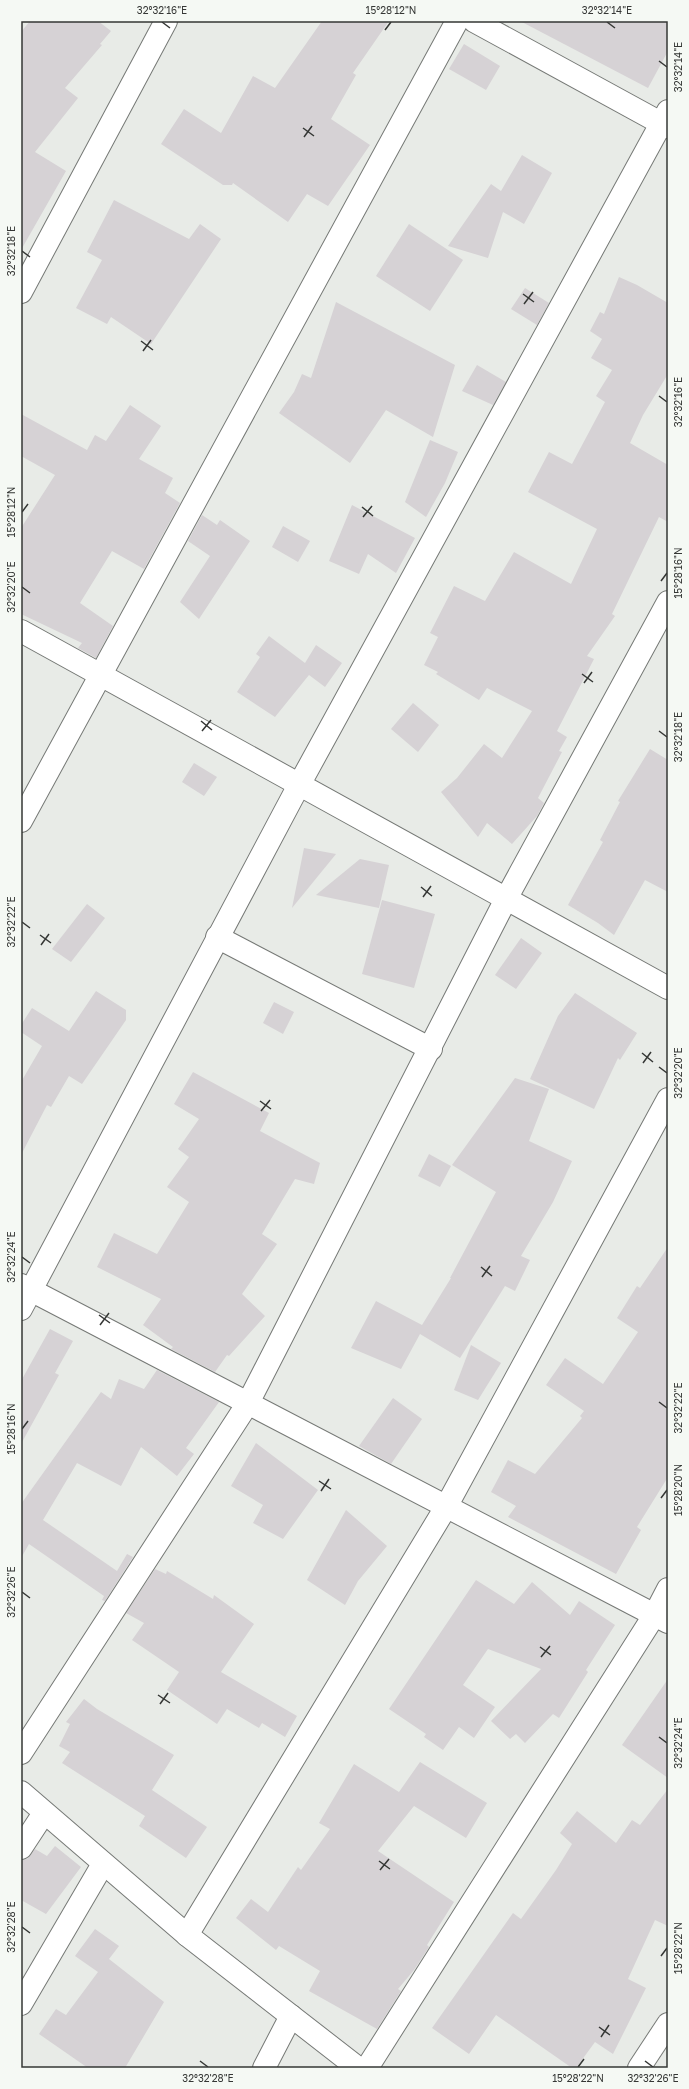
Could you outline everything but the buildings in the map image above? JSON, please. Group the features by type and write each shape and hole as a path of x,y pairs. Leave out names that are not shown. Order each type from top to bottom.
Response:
{"street":[{"path":"21,292 166,21"},
{"path":"21,821 457,21"},
{"path":"474,21 666,120 299,785 25,1295 248,1403 661,1618"},
{"path":"21,1753 248,1403 506,899 668,602"},
{"path":"21,631 668,988"},
{"path":"218,937 431,1048"},
{"path":"187,1935 446,1507 668,1099"},
{"path":"367,2068 661,1618 668,1589"},
{"path":"21,1792 187,1935 358,2068"},
{"path":"21,1848 44,1813"},
{"path":"21,2004 103,1864"},
{"path":"264,2068 291,2016"},
{"path":"638,2068 668,2024"}]}
